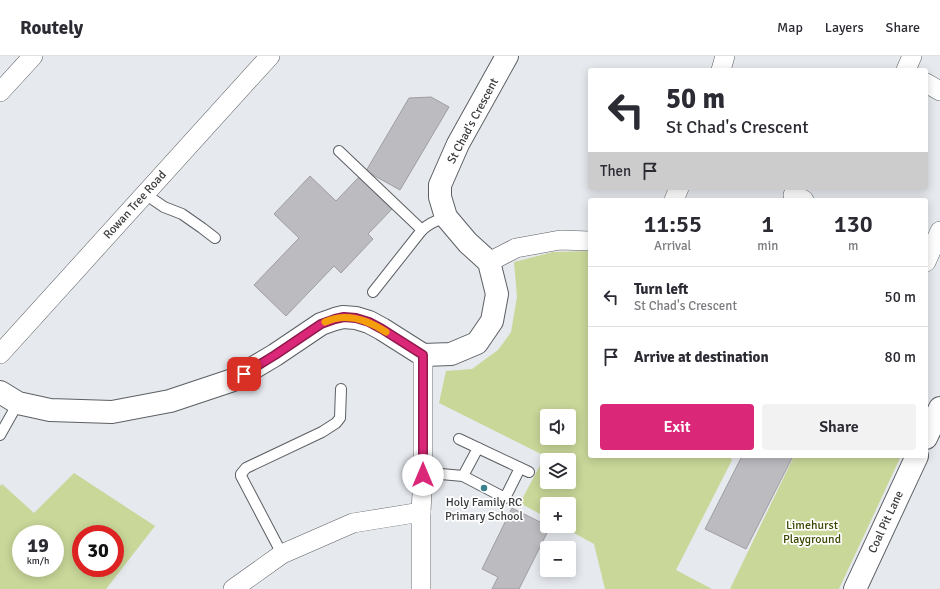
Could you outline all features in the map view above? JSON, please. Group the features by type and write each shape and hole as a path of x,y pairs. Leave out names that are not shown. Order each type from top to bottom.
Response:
{"street":[{"path":"0,92 33,56"},
{"name":"Rowan Tree Road","path":"0,354 270,56"},
{"name":"St Chad's Crescent","path":"489,262 468,243 446,217 440,197 440,185 458,144 507,56"},
{"path":"722,68 725,56"},
{"path":"907,68 912,56"},
{"path":"928,84 940,91"},
{"path":"928,256 940,231"},
{"path":"9,397 50,410 112,412 170,401 233,380 275,355 321,324 344,317 356,318 369,322 423,355 451,354 477,343 492,321 497,294 489,262 516,248 560,240 588,241"},
{"path":"421,589 423,355"},
{"path":"928,434 940,408"},
{"name":"Coal Pit Lane","path":"855,589 916,458"},
{"path":"232,589 282,554 353,523 421,512"}],"lane":[{"path":"339,151 422,230"},
{"path":"145,194 164,208 182,214 214,238"},
{"path":"373,292 422,230 436,220 446,217"},
{"path":"282,554 241,474 246,468 322,432 336,423 340,418 341,389"},
{"path":"0,435 9,397"},
{"path":"423,475 441,474 463,476 505,498 525,470 459,439"},
{"path":"463,476 478,448"}],"green space":[{"path":"588,251 588,458 731,458 732,460 676,570 712,589 605,589 594,544 574,533 576,533 576,497 540,497 540,514 520,503 540,465 540,489 576,489 576,453 540,454 439,403 446,371 472,369 498,350 511,332 517,297 514,262 553,252"},
{"name":"Limehurst Playground","path":"793,458 900,458 839,589 730,589"},
{"path":"74,473 155,526 124,566 124,525 72,525 72,577 115,577 106,589 0,589 0,486 2,484 34,513"}],"building":[{"path":"431,97 449,107 400,190 366,171 409,98"},
{"path":"310,176 336,201 359,177 392,209 368,234 373,239 341,273 334,266 286,316 254,285 299,238 274,214"},
{"path":"741,458 792,458 746,549 705,529"},
{"path":"512,508 540,522 540,533 547,533 543,541 540,541 540,547 519,589 492,589 498,577 482,569"}],"slow traffic":[{"path":"325,322 344,317 356,318 369,322 386,332"}],"place":[{"name":"Holy Family RC Primary School","path":"484,488"}],"route":[{"path":"244,374 314,328 328,321 344,317 356,318 369,322 382,329 423,355 423,475"}]}
